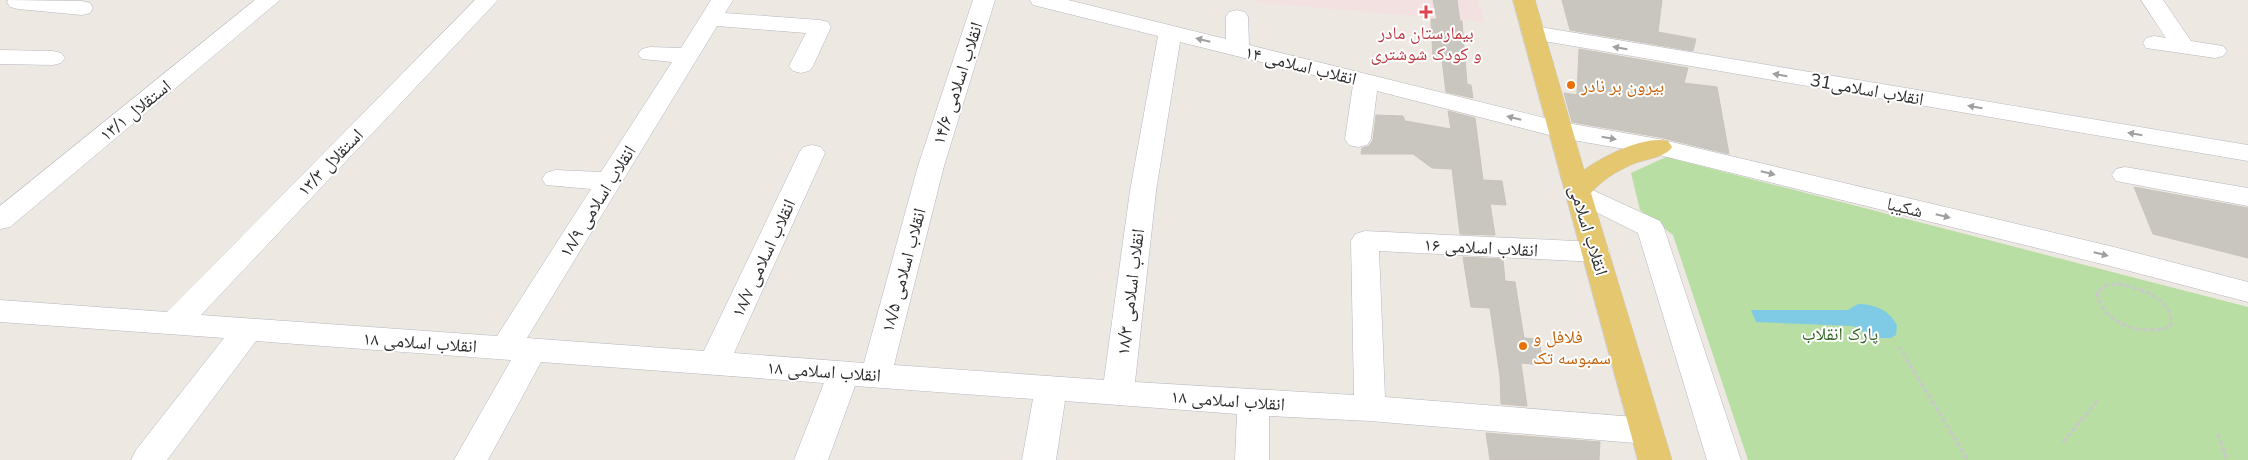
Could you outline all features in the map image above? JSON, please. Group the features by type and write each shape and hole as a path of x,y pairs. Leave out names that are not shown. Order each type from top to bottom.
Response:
{"main road":[{"name":"انقلاب اسلامی","path":"1524,0 1577,192 1655,460"},
{"path":"1577,192 1584,183 1616,161 1659,147"}],"street":[{"name":"۱۳/۱ استقلال","path":"0,220 269,0"},
{"name":"۱۳/۳ استقلال","path":"174,324 487,0"},
{"name":"۱۸/۹ انقلاب اسلامی","path":"471,460 519,349 609,181 722,0"},
{"name":"۱۴/۶ انقلاب اسلامی","path":"931,166 984,0"},
{"path":"2152,0 2184,47"},
{"name":"۱۴ انقلاب اسلامی","path":"1046,1 1561,130"},
{"path":"13,5 82,8"},
{"path":"1237,17 1238,49"},
{"path":"710,19 820,28 802,66"},
{"name":"۱۸/۳ انقلاب اسلامی","path":"1118,392 1142,191 1170,32"},
{"name":"31انقلاب اسلامی","path":"1534,34 2248,154"},
{"path":"2154,43 2215,51"},
{"path":"650,54 688,55"},
{"path":"0,57 53,58"},
{"path":"1358,139 1366,81"},
{"name":"شکیبا","path":"1561,130 1659,147 2114,257 2248,292"},
{"path":"2160,139 2183,185"},
{"name":"۱۸/۷ انقلاب اسلامی","path":"714,363 812,153"},
{"name":"۱۸/۵ انقلاب اسلامی","path":"876,375 931,166"},
{"path":"2125,175 2248,197"},
{"path":"555,179 609,181"},
{"path":"1577,192 1650,228 1724,460"},
{"name":"۱۶ انقلاب اسلامی","path":"1370,408 1365,241 1596,252"},
{"name":"۱۸ انقلاب اسلامی","path":"0,311 1253,403 1370,408 1647,431"},
{"path":"148,460 248,329"},
{"path":"811,460 844,373"},
{"path":"1039,460 1051,388"},
{"path":"1252,460 1253,403"}],"path":[{"path":"2119,284 2148,293 2165,305 2171,312 2173,320 2171,326 2165,330 2149,331 2119,322 2099,304 2097,293 2104,286 2119,284"},
{"path":"1899,347 1968,460"},
{"path":"2063,442 2098,400"},
{"path":"2218,434 2227,460"}],"shaded area":[{"name":"بیمارستان مادر و کودک شوشتری","path":"1256,0 1478,0 1484,22 1256,2"}],"green space":[{"name":"پارک انقلاب","path":"1666,157 2248,307 2248,460 1748,460 1673,235 1640,210 1631,173"}],"water":[{"path":"1858,304 1876,307 1890,315 1897,325 1896,335 1891,338 1875,338 1853,326 1756,322 1751,310 1848,310"}],"building":[{"path":"1433,0 1457,0 1460,21 1462,21 1467,84 1471,85 1473,98 1446,92 1442,60 1433,59 1431,19 1437,19"},
{"path":"1562,0 1662,0 1658,32 1696,39 1693,51 1570,30"},
{"path":"1579,49 1688,68 1684,83 1717,87 1729,154 1659,137 1572,122 1564,93 1577,95"},
{"path":"1448,111 1475,118 1483,180 1502,181 1506,205 1490,204 1495,235 1460,234 1452,169 1432,168 1413,154 1361,154 1362,148 1369,146 1373,140 1376,115 1403,116 1405,121 1451,129"},
{"path":"2134,187 2248,208 2248,258 2153,234"},
{"path":"1463,257 1503,259 1505,281 1515,282 1524,338 1539,339 1543,365 1521,363 1527,406 1501,404 1500,376 1490,308 1471,307"},
{"path":"1486,433 1600,442 1599,460 1490,460"}],"place":[{"name":"بیمارستان مادر و کودک شوشتری","path":"1426,12"},
{"name":"بیرون بر نادر","path":"1571,85"},
{"name":"فلافل و سمبوسه تک","path":"1523,346"}]}
